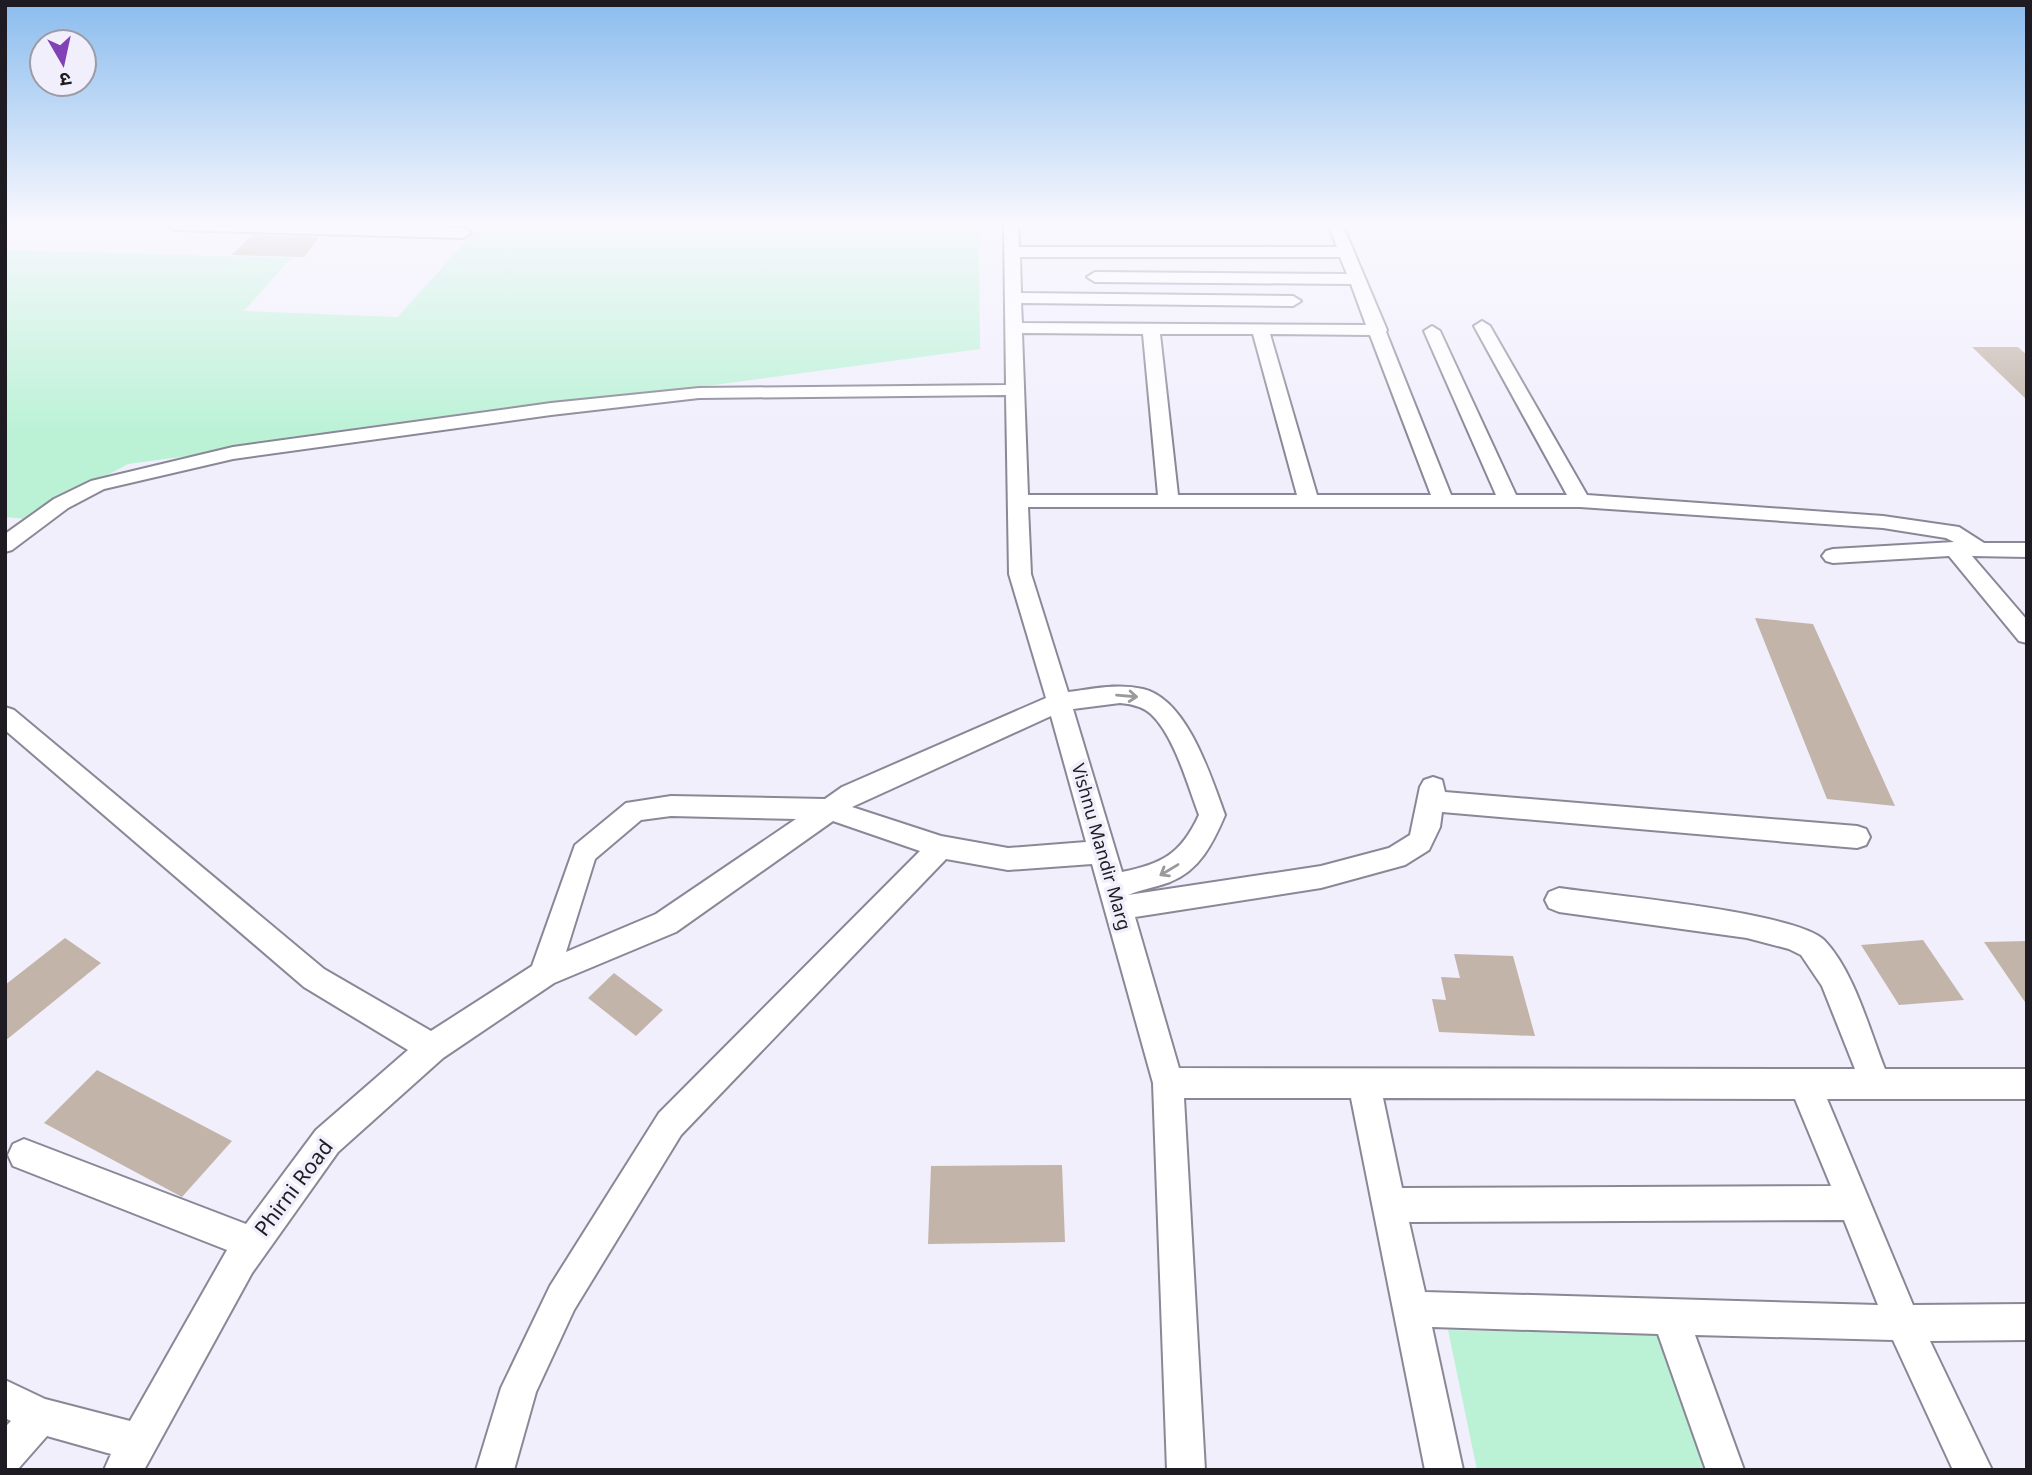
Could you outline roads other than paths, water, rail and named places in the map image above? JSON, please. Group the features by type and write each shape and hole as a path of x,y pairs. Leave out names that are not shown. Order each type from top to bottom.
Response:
{"street":[{"name":"Vishnu Mandir Marg","path":"1011,295 1020,574 1060,702 1168,1083 1186,1470"},
{"path":"1365,295 1444,502"},
{"path":"1011,298 1293,301"},
{"path":"1482,326 1580,501"},
{"path":"1012,328 1379,330"},
{"path":"1151,329 1169,501"},
{"path":"1260,329 1309,502"},
{"path":"1432,331 1509,502"},
{"path":"5,545 58,504 80,492 233,453 551,409 699,393 1014,390"},
{"path":"1018,501 1580,501 1883,522 1952,532 1981,550"},
{"path":"1954,549 2027,635"},
{"path":"1833,556 1954,549 2027,550"},
{"name":"Phirni Road","path":"130,1456 252,1243 327,1141 432,1048 544,974 666,923 851,794 1060,702 1120,694 1142,697 1159,707 1172,724 1193,766 1212,815 1201,843 1186,859 1162,875 1115,897"},
{"path":"5,716 314,978 432,1048"},
{"path":"1115,897 1321,877 1396,857 1420,842 1427,827 1432,794 1857,837"},
{"path":"544,974 584,853 635,810 671,806 829,810 941,847 1007,859 1102,852"},
{"path":"495,1470 519,1388 562,1298 670,1124 941,847"},
{"path":"1559,900 1746,926 1795,937 1811,946 1835,981 1876,1084"},
{"path":"1168,1083 2027,1084"},
{"path":"1364,1083 1444,1470"},
{"path":"1805,1084 1903,1323 1973,1470"},
{"path":"24,1155 252,1243"},
{"path":"1391,1205 1854,1203"},
{"path":"1411,1309 1903,1323 2027,1322"},
{"path":"1670,1316 1725,1470"},
{"path":"5,1398 130,1456"},
{"path":"5,1456 40,1416"}]}
